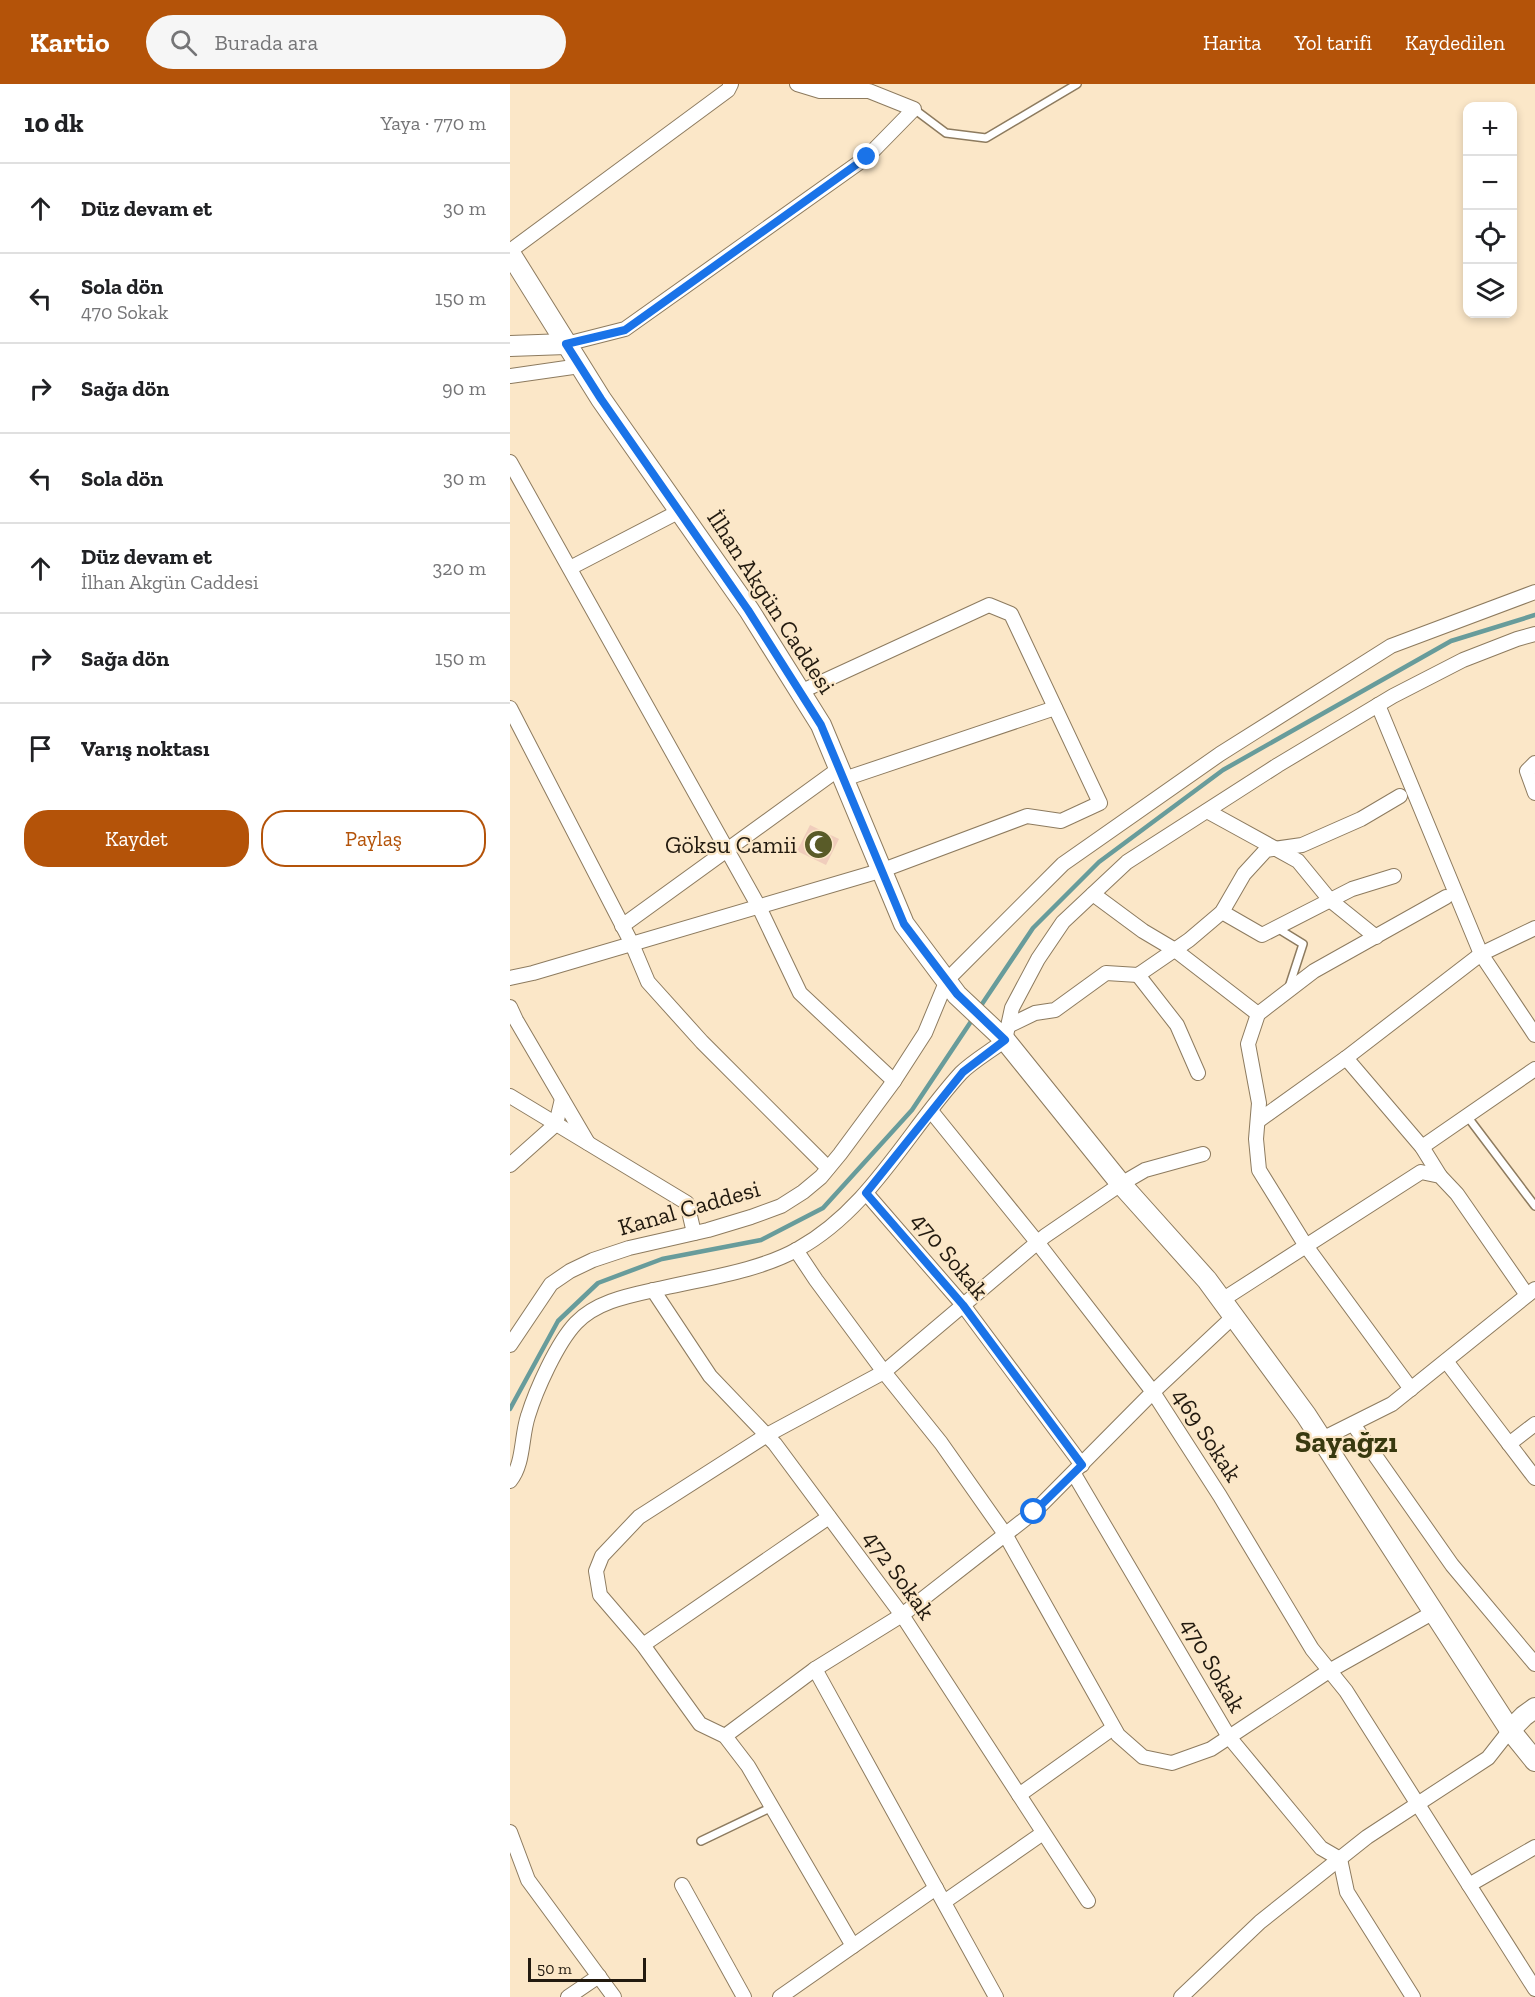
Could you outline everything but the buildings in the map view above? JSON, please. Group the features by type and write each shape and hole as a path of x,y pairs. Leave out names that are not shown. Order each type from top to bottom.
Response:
{"main road":[{"name":"İlhan Akgün Caddesi","path":"510,252 580,366 748,610 821,725 904,924 952,987 1002,1032 1121,1184 1207,1280 1322,1439 1510,1730 1535,1761"},
{"path":"510,346 566,344"},
{"path":"1510,1730 1535,1708"}],"street":[{"path":"510,252 728,90 731,84"},
{"path":"566,344 625,330 867,157 914,109 869,91 820,91 797,84"},
{"path":"510,376 580,366"},
{"path":"510,462 759,907 800,993 894,1081"},
{"path":"570,568 680,511"},
{"path":"952,987 1063,864 1220,754 1391,646 1535,592"},
{"path":"510,978 533,974 882,870 1027,816 1061,822 1100,803 1011,614 989,605 800,692"},
{"path":"1002,1032 1038,959 1063,922 1127,862 1378,705 1463,660 1535,634"},
{"path":"1378,705 1481,954 1535,1035"},
{"path":"510,708 632,944 648,982 702,1042 828,1168"},
{"path":"622,926 727,849 842,773 1055,708"},
{"path":"1535,763 1527,771 1535,793"},
{"path":"511,1478 519,1463 528,1416 540,1384 576,1323 593,1310 615,1299 734,1272 771,1261 819,1237 844,1217 866,1193 963,1072 1002,1032 1035,1013 1055,1010 1106,973 1138,975 1175,950 1222,912 1245,874 1266,850 1302,845 1361,819 1400,796"},
{"path":"1207,810 1298,861 1330,900 1376,937"},
{"path":"1222,912 1262,935 1352,889 1394,876"},
{"path":"1093,894 1143,931 1175,950 1258,1014"},
{"path":"1411,1389 1306,1246 1259,1170 1256,1139 1259,1103 1248,1044 1258,1014 1314,971 1446,897"},
{"path":"1258,1121 1346,1058 1481,954 1535,928"},
{"path":"1138,975 1177,1025 1197,1073"},
{"name":"Kanal Caddesi","path":"510,1345 552,1284 570,1272 593,1260 629,1248 751,1217 781,1206 802,1192 828,1168 894,1081 952,987"},
{"path":"510,1007 589,1144"},
{"path":"1322,1439 1392,1404 1531,1292 1457,1194 1440,1176 1422,1147 1346,1058"},
{"path":"1422,1147 1535,1069"},
{"path":"510,1096 687,1203 694,1233"},
{"path":"510,1165 555,1124 562,1099"},
{"name":"469 Sokak","path":"931,1111 1037,1242 1153,1392 1220,1496 1312,1649 1346,1692 1535,1989"},
{"path":"853,1946 748,1766 725,1736 700,1724 643,1645 600,1594 596,1571 602,1556 639,1517 767,1435 884,1372 1037,1242 1121,1184 1145,1170 1203,1154"},
{"path":"1222,1300 1421,1172 1440,1176"},
{"name":"470 Sokak","path":"866,1193 963,1305 1078,1469 1229,1737 1321,1848 1340,1859"},
{"path":"796,1250 884,1372 941,1443 1005,1534 1113,1728 1143,1757 1172,1763 1210,1749 1329,1671 1434,1612"},
{"name":"472 Sokak","path":"653,1290 710,1376 767,1435 902,1614 1088,1901"},
{"path":"725,1736 815,1669 902,1614 1034,1512 1153,1392 1234,1317"},
{"path":"1446,1361 1535,1478"},
{"path":"1353,1424 1452,1564 1535,1664"},
{"path":"1509,1444 1535,1424"},
{"path":"643,1645 830,1518"},
{"path":"815,1669 936,1887 991,1995"},
{"path":"1019,1795 1113,1728"},
{"path":"1181,1997 1260,1922 1366,1837 1488,1758 1510,1730"},
{"path":"510,1832 528,1880 614,1997"},
{"path":"944,1902 1043,1833"},
{"path":"1469,1885 1535,1847"},
{"path":"1340,1859 1347,1892 1412,1996"},
{"path":"682,1885 744,1997"},
{"path":"780,1997 936,1887"},
{"path":"568,1997 599,1976"}],"lane":[{"path":"914,109 946,134 986,138 1077,84"},
{"path":"1277,928 1303,944 1288,991"},
{"path":"1467,1116 1535,1206"},
{"path":"701,1841 772,1807"}],"waterway":[{"path":"978,1010 1033,928 1099,862 1223,770 1451,641 1535,615"},
{"path":"510,1409 558,1321 598,1283 662,1259 761,1240 823,1208 912,1110 974,1017"}],"place":[{"name":"Göksu Camii","path":"818,845"}],"district":[{"name":"Sayağzı","path":"1346,1442"}],"route":[{"path":"867,157 625,330 566,344 601,399 748,610 821,725 904,924 957,994 1005,1040 963,1072 866,1193 963,1305 1082,1465 1034,1512"}]}
